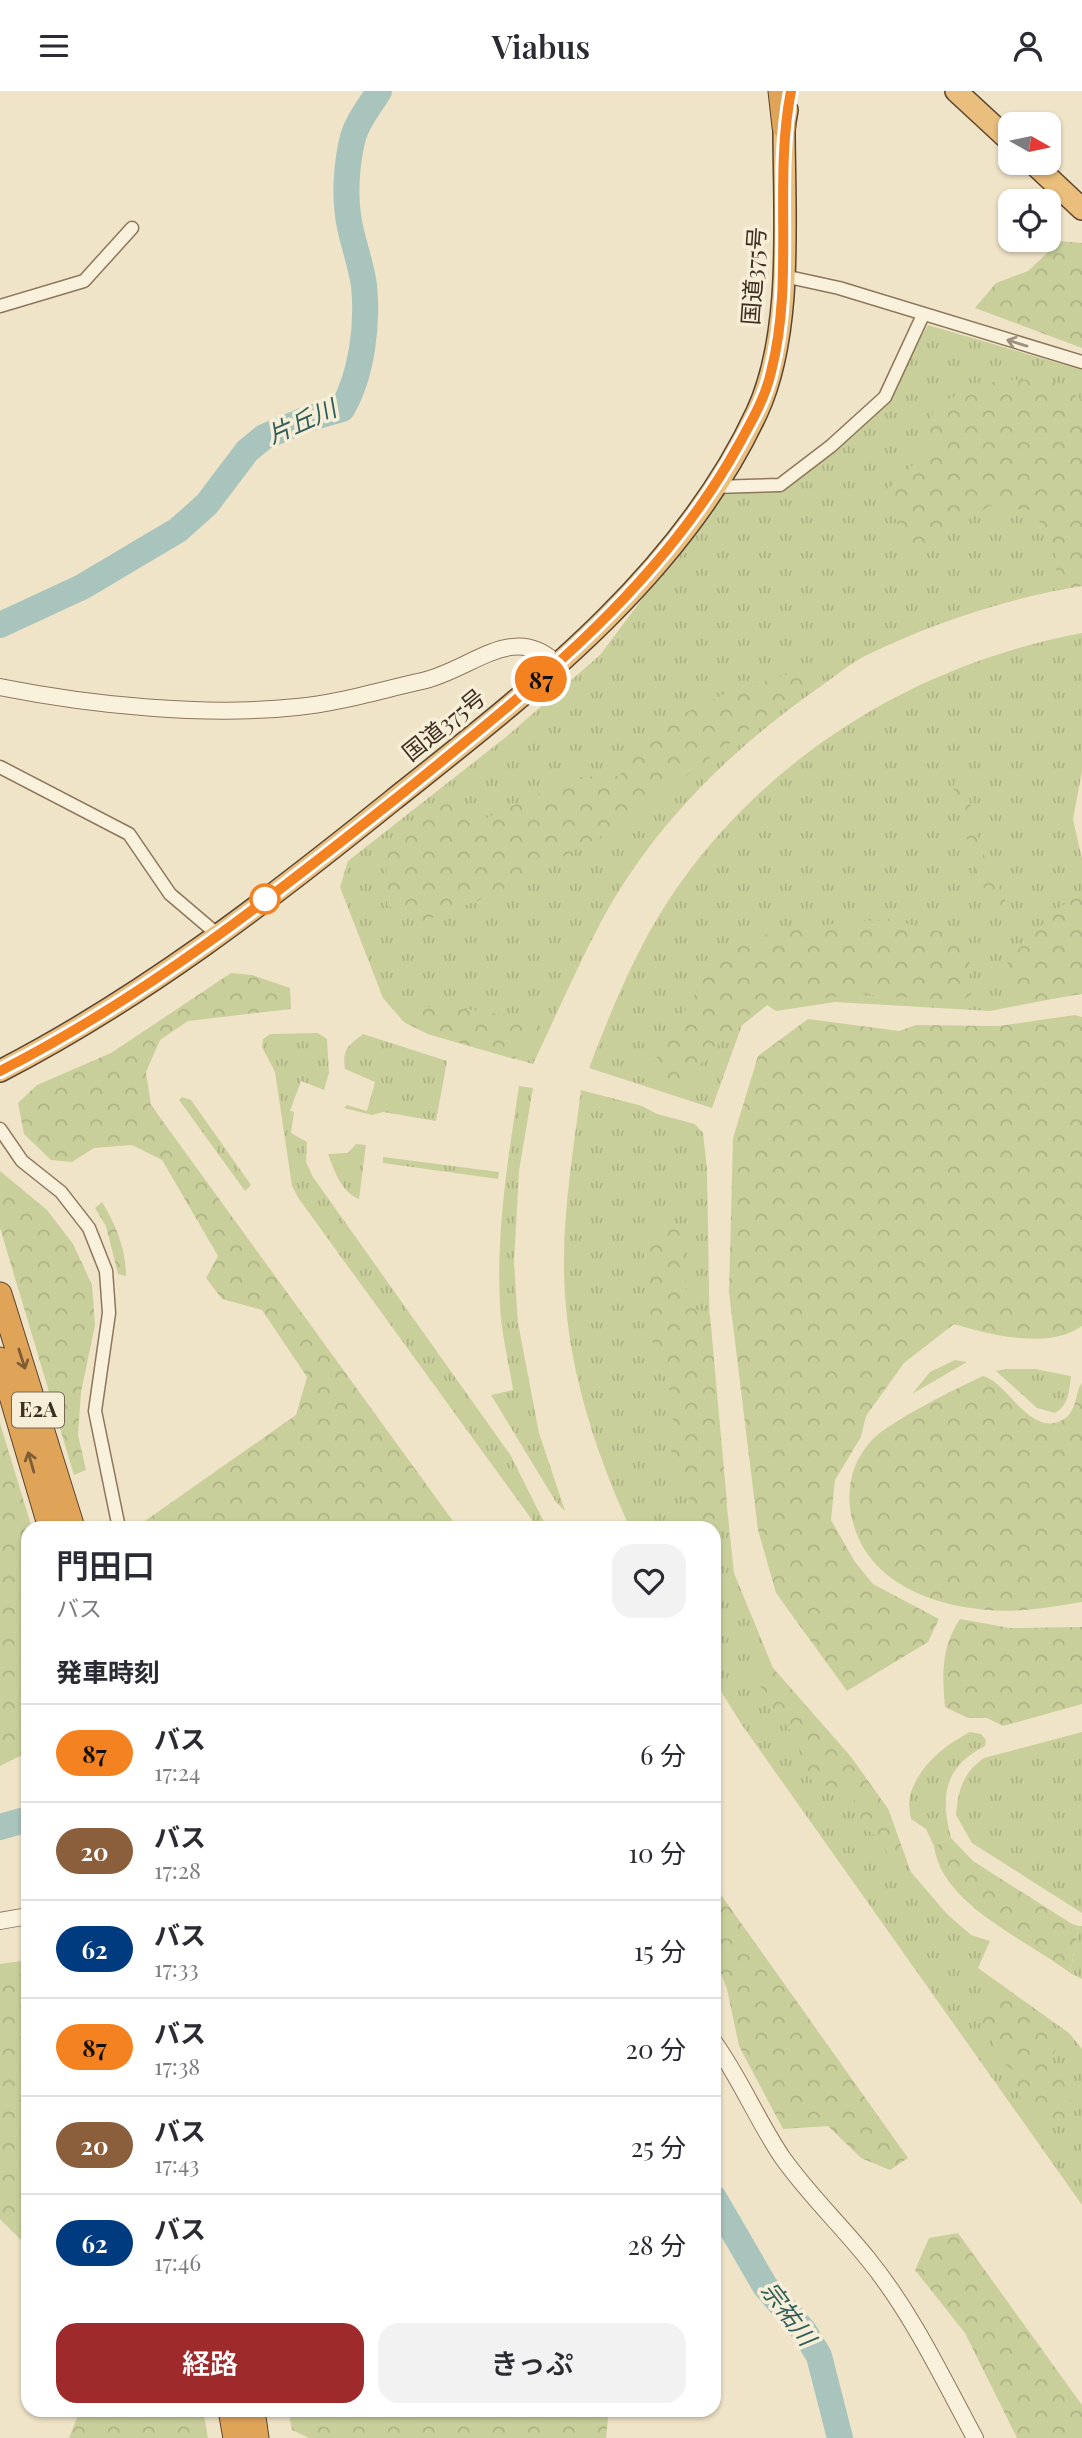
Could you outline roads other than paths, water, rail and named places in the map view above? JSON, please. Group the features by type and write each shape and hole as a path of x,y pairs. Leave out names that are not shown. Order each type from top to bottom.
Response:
{"highway":[{"path":"780,91 784,127"},
{"name":"国道375号","path":"0,1071 71,1035 146,987 318,861 558,664 668,550 714,487 757,411 772,372 784,276 784,127 791,91"},
{"path":"956,91 998,130"},
{"path":"1045,175 1082,209"},
{"name":"E2A","path":"0,1294 71,1521"},
{"name":"E2A","path":"0,1359 48,1521"},
{"path":"231,2417 235,2438"},
{"path":"254,2417 257,2438"}],"street":[{"path":"0,306 84,281 132,228"},
{"path":"784,276 839,288 1082,362"},
{"path":"714,487 780,485 831,446 885,397 923,314"},
{"path":"0,687 107,702 240,711 299,707 444,676 508,646 525,645 544,650 558,664"},
{"path":"0,767 129,834 170,894 217,934"},
{"path":"0,1129 22,1161 61,1192 89,1228 106,1271 109,1313 95,1411 118,1521"},
{"path":"0,1921 21,1917"},
{"path":"721,2055 756,2118 785,2160 820,2206 868,2259 907,2314 975,2438"}],"waterway":[{"name":"片丘川","path":"0,625 82,587 178,530 207,504 247,451 264,437 307,419 342,409 359,365 365,316 364,285 348,216 347,170 355,131 379,91"},
{"name":"宗祐川","path":"0,1827 21,1821"},
{"name":"宗祐川","path":"721,2210 765,2286 804,2331 819,2356 840,2438"}]}
